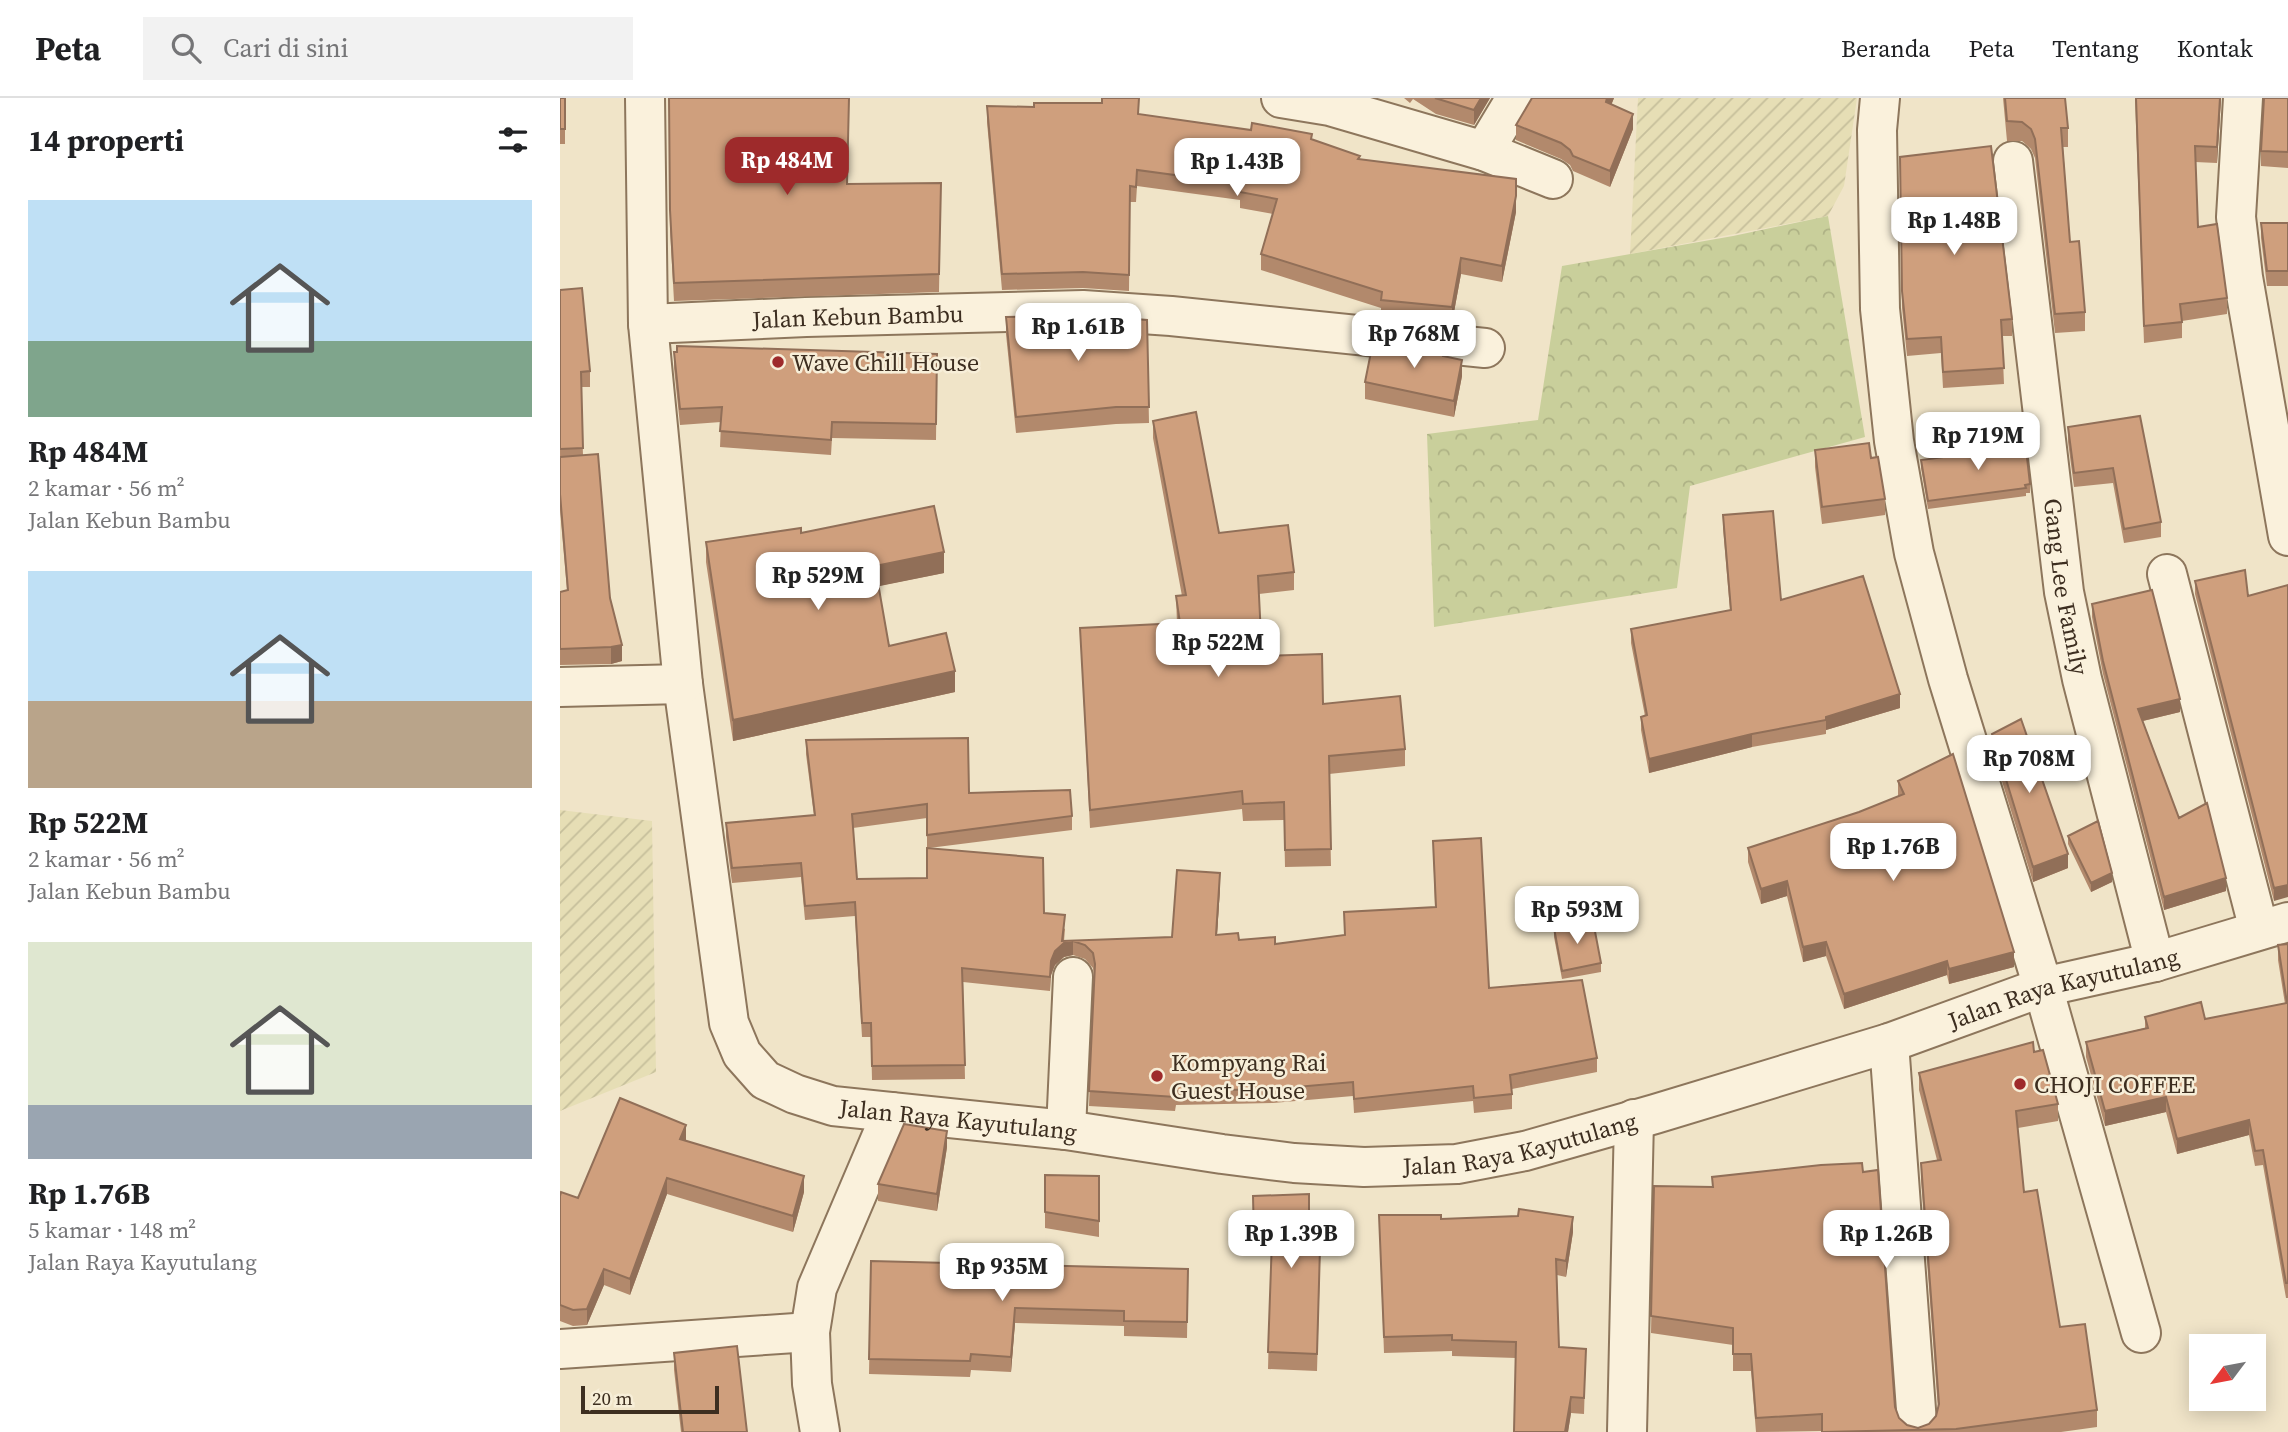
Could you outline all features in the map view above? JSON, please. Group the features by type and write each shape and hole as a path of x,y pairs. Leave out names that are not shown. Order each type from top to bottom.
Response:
{"street":[{"name":"Jalan Raya Kayutulang","path":"645,98 648,324 683,684 729,1023 742,1054 765,1080 795,1094 833,1106 1066,1130 1294,1163 1364,1167 1445,1164 1525,1151 1889,1043 2043,987 2155,962 2274,926"},
{"path":"1281,98 1332,102 1485,151 1553,179"},
{"path":"1485,151 1516,98"},
{"path":"1880,98 1877,130 1880,309 1894,442 1914,553 1934,632 2043,987 2141,1333"},
{"path":"2243,98 2236,217 2243,277 2288,536"},
{"name":"Gang Lee Family","path":"2013,162 2064,592 2082,679 2155,962"},
{"name":"Jalan Kebun Bambu","path":"648,324 1083,310 1171,316 1485,348"},
{"path":"2167,574 2274,926"},
{"path":"560,687 683,684"},
{"path":"1066,1130 1073,977"},
{"path":"1889,1043 1917,1423"},
{"path":"820,1432 812,1384 810,1332 817,1288 892,1112"},
{"path":"1627,1432 1634,1119"},
{"path":"560,1349 810,1332"}],"shaded area":[{"path":"1638,98 1857,98 1844,186 1828,216 1630,254"},
{"path":"560,810 652,821 656,1072 560,1111"}],"green space":[{"path":"1828,216 1865,437 1690,486 1677,588 1434,627 1427,434 1538,420 1562,266 1733,236"}],"building":[{"path":"560,98 565,98 565,129 560,129"},
{"path":"669,98 849,98 847,184 941,183 939,274 674,283"},
{"path":"1102,98 1139,98 1138,114 1251,130 1252,123 1312,134 1311,139 1360,156 1358,159 1516,179 1516,196 1502,266 1461,258 1452,307 1381,300 1382,292 1261,254 1277,199 1240,192 1242,184 1137,170 1136,187 1130,186 1129,275 1083,272 1002,274 987,106 1034,107 1034,103 1102,103"},
{"path":"1435,98 1481,98 1474,110"},
{"path":"1532,98 1607,98 1606,102 1633,114 1610,171 1573,156 1561,143 1516,125"},
{"path":"2005,98 2065,98 2068,128 2061,128 2070,242 2079,241 2085,312 2055,314 2035,139 2031,129 2022,122 2007,121"},
{"path":"2136,98 2220,98 2217,147 2195,146 2198,227 2217,224 2227,298 2180,304 2182,322 2144,326"},
{"path":"2264,98 2288,98 2288,152 2261,151"},
{"path":"1991,146 2012,319 2001,320 2004,368 1943,372 1941,337 1907,339 1902,291 1900,157"},
{"path":"2261,223 2288,223 2288,271 2267,271"},
{"path":"582,288 590,371 581,372 583,448 560,449 560,290"},
{"path":"1083,315 1147,320 1149,407 1116,407 1016,417 1006,317"},
{"path":"1373,342 1444,349 1443,356 1462,360 1454,401 1365,382"},
{"path":"677,346 937,354 936,424 832,422 831,440 720,431 722,407 680,409 674,352 677,352"},
{"path":"1196,412 1219,533 1288,525 1294,572 1258,576 1262,656 1322,654 1323,704 1400,696 1405,749 1329,756 1331,849 1285,850 1284,802 1243,804 1242,791 1090,810 1080,628 1180,623 1176,596 1186,595 1153,421"},
{"path":"2140,416 2161,522 2124,529 2113,468 2074,473 2068,427"},
{"path":"2025,440 2030,484 2025,485 2026,488 1928,501 1921,460 1982,452 1981,446"},
{"path":"1869,443 1871,458 1878,457 1885,499 1822,507 1815,450"},
{"path":"598,454 610,598 622,645 560,649 560,592 568,590 560,494 560,457"},
{"path":"934,506 944,552 875,566 889,646 946,633 955,671 733,720 706,542 801,528 801,533"},
{"path":"1773,511 1781,600 1863,576 1900,694 1826,717 1826,720 1752,734 1649,759 1641,717 1647,715 1631,629 1731,610 1723,515"},
{"path":"2245,570 2248,596 2288,585 2288,885 2274,888 2195,581"},
{"path":"2152,590 2180,699 2138,709 2179,818 2207,803 2226,878 2164,897 2103,661 2092,604"},
{"path":"2021,719 2068,854 2033,867 1992,734"},
{"path":"968,738 969,793 1070,790 1072,816 927,835 927,804 852,814 857,879 927,878 927,848 1043,858 1044,913 1065,915 1062,941 1172,937 1177,870 1220,873 1216,935 1238,933 1239,940 1275,937 1275,944 1345,935 1344,912 1436,907 1433,841 1481,838 1489,988 1582,980 1597,1058 1510,1075 1512,1094 1474,1098 1473,1086 1354,1099 1353,1082 1273,1089 1176,1091 1175,1097 1089,1091 1095,964 1093,953 1085,945 1073,941 1064,943 1055,951 1050,977 962,968 965,1065 872,1066 871,1023 862,1023 855,902 805,906 801,863 732,868 726,823 815,815 806,740"},
{"path":"1953,754 2014,952 1949,969 1947,961 1844,994 1826,942 1803,947 1787,881 1761,889 1748,848 1859,812 1904,794 1898,781"},
{"path":"2098,821 2112,873 2091,883 2068,836"},
{"path":"1593,921 1601,963 1562,971 1554,928"},
{"path":"2288,944 2286,1283 2263,1150 2255,1151 2249,1120 2177,1139 2166,1097 2105,1111 2086,1042 2148,1028 2145,1017 2201,1002 2205,1019 2287,1003 2278,945"},
{"path":"2033,1042 2034,1052 2043,1050 2058,1104 2016,1111 2024,1192 2037,1190 2060,1327 2085,1324 2097,1410 1956,1429 1822,1432 1822,1414 1756,1418 1751,1354 1733,1354 1733,1328 1651,1316 1654,1186 1713,1187 1712,1177 1862,1163 1863,1172 1878,1170 1895,1407 1899,1418 1907,1425 1918,1428 1929,1424 1936,1416 1939,1404 1921,1163 1941,1160 1919,1073"},
{"path":"620,1098 686,1125 680,1139 804,1176 793,1216 667,1178 630,1279 604,1269 587,1309 573,1310 560,1305 560,1196 561,1192 578,1198"},
{"path":"904,1124 947,1131 937,1194 878,1184"},
{"path":"1045,1175 1099,1176 1099,1221 1045,1212"},
{"path":"1309,1194 1309,1213 1321,1212 1317,1354 1268,1352 1272,1239 1254,1239 1253,1196"},
{"path":"1519,1209 1573,1217 1566,1261 1556,1259 1559,1347 1586,1349 1584,1398 1571,1397 1565,1432 1514,1432 1516,1342 1452,1340 1452,1335 1384,1337 1379,1215 1441,1215 1441,1219 1518,1216"},
{"path":"871,1261 1188,1269 1187,1322 1124,1321 1124,1311 1015,1308 1011,1357 971,1354 970,1361 869,1359"},
{"path":"737,1346 747,1432 683,1432 674,1353"}],"place":[{"name":"Wave Chill House","path":"778,362"},
{"name":"Kompyang Rai Guest House","path":"1157,1076"},
{"name":"CHOJI COFFEE","path":"2020,1084"}]}
